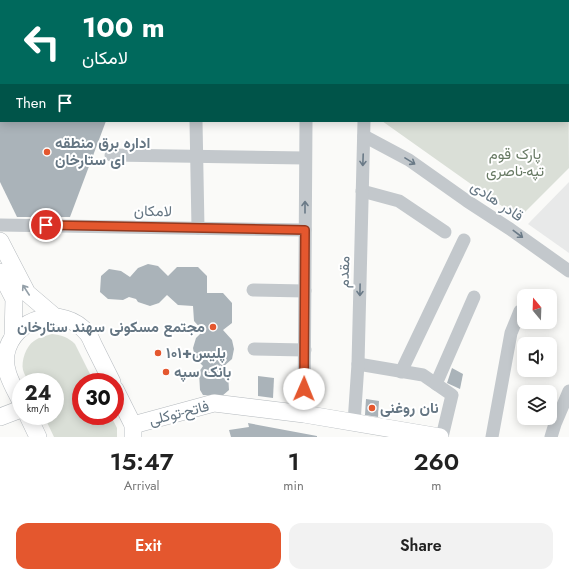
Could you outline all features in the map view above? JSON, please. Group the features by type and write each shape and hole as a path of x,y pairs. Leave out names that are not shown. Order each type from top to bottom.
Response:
{"main road":[{"path":"0,241 27,293 54,316 73,321 87,333 107,373"},
{"path":"0,272 14,299 13,336 6,354 3,372 12,387"},
{"path":"13,336 31,321 54,316"},
{"name":"فاتح-توکلی","path":"133,431 214,403 304,414 398,433 441,437"},
{"path":"124,410 133,431"},
{"path":"0,417 12,412"},
{"path":"32,425 38,437"}],"street":[{"path":"196,122 198,228"},
{"path":"304,414 306,122"},
{"name":"مقدم","path":"354,423 358,364 364,122"},
{"name":"قادر هادی","path":"364,136 409,160 569,271"},
{"path":"111,155 305,158"},
{"path":"362,191 399,201 445,232"},
{"name":"لامکان","path":"0,225 305,230"},
{"path":"401,372 464,240"},
{"path":"253,290 305,291"},
{"path":"436,384 474,297"},
{"path":"492,437 511,333 517,318"},
{"path":"254,349 305,350"},
{"path":"358,364 423,375 452,395 441,437"},
{"path":"551,437 569,391"}],"shaded area":[{"path":"569,182 569,253 528,224"}],"green space":[{"name":"پارک قوم تپه-ناصری","path":"383,122 569,122 569,168 519,218"},
{"path":"52,334 70,340 75,344 90,373 72,373 72,425 116,425 117,437 54,437 48,425 64,425 64,373 23,372 23,362 29,346 31,343"}],"building":[{"name":"اداره برق منطقه ای ستارخان","path":"0,122 106,122 70,217 17,217 0,182"},
{"name":"مجتمع مسکونی سهند ستارخان","path":"148,264 158,266 168,276 177,267 198,267 207,276 207,293 223,293 232,303 232,323 223,330 232,340 234,349 232,359 224,366 228,374 229,390 222,396 203,395 200,390 199,372 203,366 195,358 193,348 196,338 203,331 194,321 193,306 178,305 167,295 159,303 150,306 129,297 123,300 108,299 100,292 101,276 109,269 121,271 130,277 138,268"},
{"path":"452,368 463,374 460,389 447,383"},
{"path":"258,376 274,378 273,398 258,396"},
{"name":"نان روغنی","path":"366,399 379,401 378,417 365,415"},
{"path":"248,423 317,437 231,437 229,430 249,427"}],"place":[{"name":"اداره برق منطقه ای ستارخان","path":"47,152"},
{"name":"مجتمع مسکونی سهند ستارخان","path":"213,327"},
{"name":"پلیس+۱۰۱","path":"158,353"},
{"name":"بانک سپه","path":"166,372"},
{"name":"نان روغنی","path":"372,408"}],"route":[{"path":"46,225 305,230 304,389"}]}
